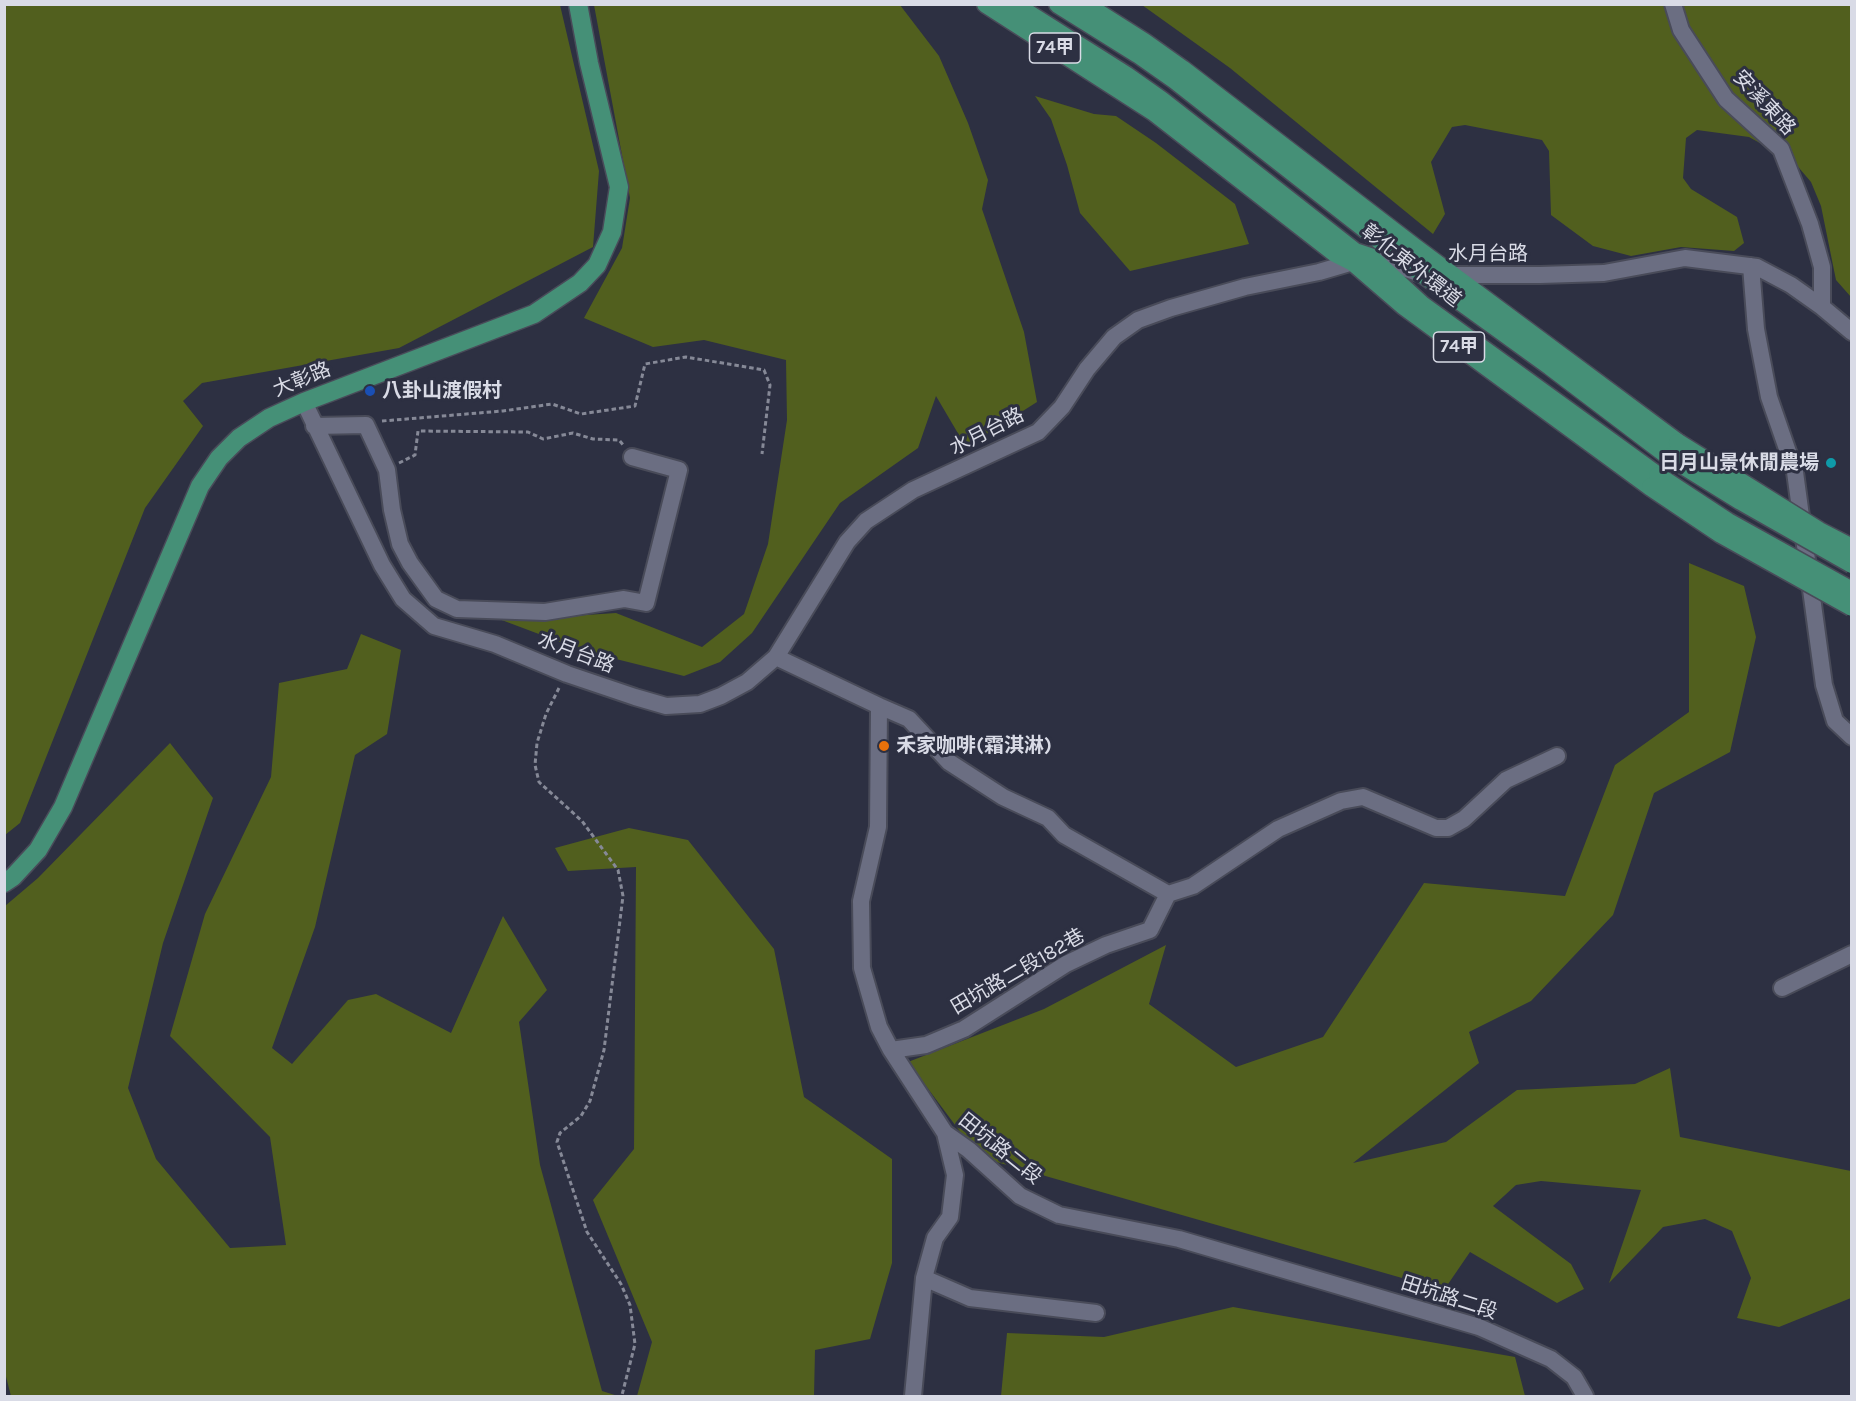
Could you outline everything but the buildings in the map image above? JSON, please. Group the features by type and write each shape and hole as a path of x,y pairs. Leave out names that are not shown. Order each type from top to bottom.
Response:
{"main road":[{"name":"大彰路","path":"4,883 13,877 38,850 63,807 200,486 219,458 238,438 269,418 304,402 534,314 580,283 597,265 612,232 619,187 589,63 578,4"},
{"name":"彰化東外環道","path":"1012,4 1124,83 1275,197 1355,252 1361,260 1654,482 1851,591"},
{"name":"彰化東外環道","path":"1058,4 1141,48 1297,165 1424,275 1550,366 1674,450 1741,501 1851,564"},
{"name":"74甲","path":"1084,4 1141,48"},
{"name":"74甲","path":"988,6 1124,83"},
{"name":"74甲","path":"1297,165 1453,275 1674,450 1851,548"},
{"name":"74甲","path":"1654,482 1721,534 1851,607"}],"street":[{"name":"安溪東路","path":"1672,4 1681,30 1726,99 1781,149 1810,224 1821,267 1822,307"},
{"name":"水月台路","path":"304,402 382,565 403,599 434,626 495,644 567,674 666,706 700,704 722,696 747,682 776,657 848,542 866,521 913,490 1038,432 1062,407 1087,369 1114,337 1138,321 1171,308 1245,287 1319,272 1361,260 1424,275 1540,275 1604,273 1685,258 1757,267 1791,285 1822,307 1851,333"},
{"path":"1751,266 1756,329 1768,397 1795,472 1824,685 1834,721 1851,737"},
{"path":"315,426 366,425 387,470 392,510 400,544 410,563 436,599 457,609 545,612 624,599 646,603 679,470 632,457"},
{"path":"776,657 909,719 949,762 1003,797 1048,818 1064,835 1168,894 1193,886 1278,829 1341,801 1363,797 1436,828 1448,828 1464,819 1506,780 1557,756"},
{"name":"田坑路二段","path":"879,706 878,827 861,901 862,968 879,1027 891,1050 945,1133 969,1150 1020,1196 1059,1215 1179,1239 1479,1327 1551,1359 1574,1377 1585,1396"},
{"name":"田坑路二段182巷","path":"891,1050 927,1045 964,1029 1066,964 1107,945 1150,930 1168,894"},
{"path":"1782,988 1851,954"},
{"path":"913,1396 924,1278 935,1238 950,1217 955,1175 945,1133"},
{"path":"924,1278 970,1298 1096,1313"}],"path":[{"path":"366,425 376,421 503,411 552,404 581,414 635,406 645,364 686,357 764,370 770,385 762,454"},
{"path":"387,470 415,455 418,431 528,432 543,439 573,433 593,439 619,440 632,457"},
{"path":"567,674 546,714 537,743 535,765 539,782 582,821 618,870 623,896 604,1050 590,1101 580,1116 560,1133 557,1142 587,1232 621,1284 630,1305 635,1344 621,1395"}],"green space":[{"path":"5,4 560,5 599,171 593,247 399,348 202,383 183,401 203,426 145,508 20,823 5,835"},
{"path":"594,5 900,5 939,56 968,123 988,180 982,209 1024,332 1037,402 966,447 936,396 918,448 840,503 752,633 720,662 684,676 584,651 483,613 556,617 616,613 702,647 744,614 768,544 787,420 786,360 704,340 653,347 584,318 622,248 630,198"},
{"path":"1142,5 1851,5 1851,297 1836,280 1821,206 1811,182 1794,162 1749,137 1697,130 1686,138 1683,178 1691,189 1737,217 1744,243 1734,251 1681,247 1631,256 1593,246 1551,215 1549,151 1542,140 1465,125 1452,127 1431,162 1445,214 1433,234 1230,68"},
{"path":"1035,96 1094,114 1116,116 1156,143 1235,204 1249,244 1130,271 1080,213 1051,119"},
{"path":"1689,563 1744,586 1756,637 1730,752 1654,793 1613,915 1531,1001 1469,1032 1479,1063 1353,1163 1446,1142 1517,1090 1635,1084 1670,1068 1680,1137 1851,1171 1851,1298 1779,1327 1737,1318 1751,1278 1732,1231 1705,1219 1663,1227 1609,1283 1641,1190 1541,1181 1516,1185 1493,1206 1571,1264 1584,1289 1557,1303 1470,1252 1444,1290 979,1157 908,1062 1044,1009 1166,945 1149,1004 1236,1067 1323,1037 1424,883 1565,896 1615,765 1689,712"},
{"path":"361,634 401,650 387,734 355,755 315,927 272,1048 292,1064 348,1000 376,994 451,1033 503,916 547,990 519,1022 540,1165 602,1391 618,1396 11,1396 4,1369 5,906 38,878 170,743 213,798 163,943 128,1088 156,1159 230,1248 286,1245 270,1137 170,1036 205,914 271,777 279,683 347,669"},
{"path":"629,828 688,840 774,949 804,1097 892,1159 892,1263 870,1339 815,1350 814,1396 637,1396 652,1342 593,1200 634,1149 636,867 568,871 555,848"},
{"path":"1233,1307 1515,1357 1525,1396 1001,1396 1007,1333 1104,1337"}],"place":[{"name":"八卦山渡假村","path":"370,391"},
{"name":"日月山景休閒農場","path":"1831,463"},
{"name":"禾家咖啡(霜淇淋)","path":"884,746"}]}
